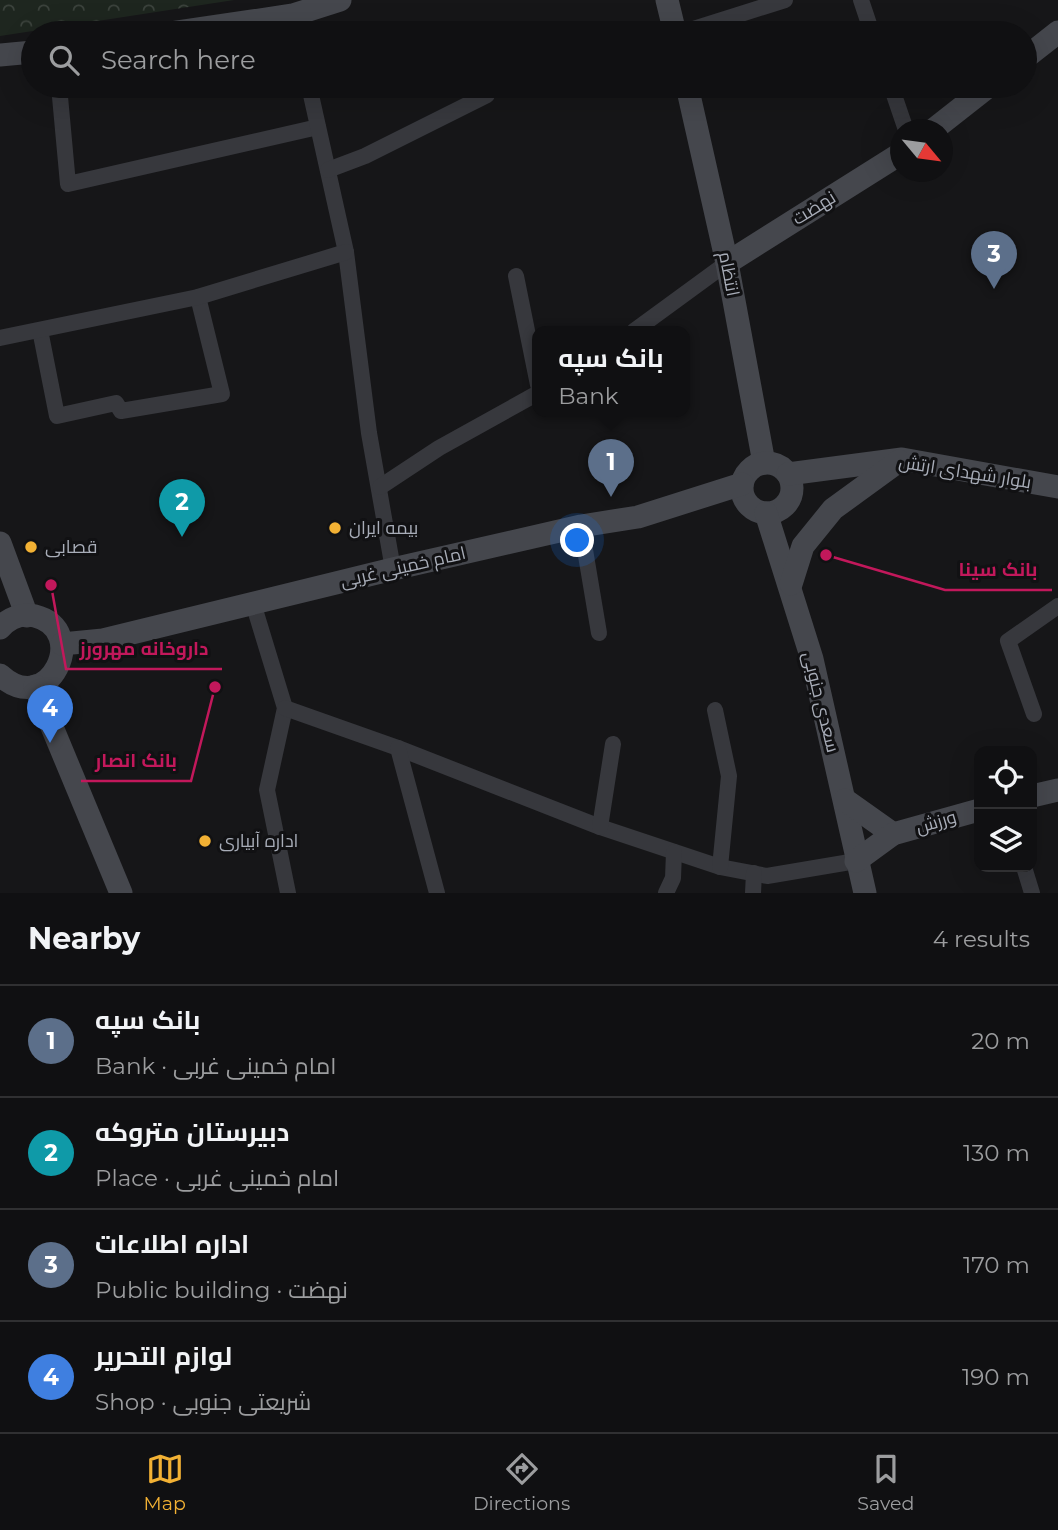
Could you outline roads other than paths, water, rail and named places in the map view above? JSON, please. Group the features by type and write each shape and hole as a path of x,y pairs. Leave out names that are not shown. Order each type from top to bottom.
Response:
{"main road":[{"path":"301,21 340,0"},
{"path":"667,0 672,21"},
{"path":"1037,49 1058,32"},
{"path":"0,55 21,53"},
{"name":"انتظام","path":"690,98 727,263 764,463"},
{"path":"947,119 974,98"},
{"name":"نهضت","path":"727,263 890,161"},
{"path":"791,584 803,547 833,509 902,459"},
{"name":"بلوار شهدای ارتش","path":"788,474 902,459 1058,487"},
{"path":"764,463 775,464 788,474 792,491 783,507 766,513 748,504 742,484 749,470 764,463"},
{"name":"امام خمینی غربی","path":"62,644 103,640 393,569 581,526 638,517 742,484"},
{"name":"سعدی جنوبی","path":"766,513 791,584 845,800 864,893"},
{"path":"0,543 27,616"},
{"path":"0,628 12,618 27,616 43,619 52,625 62,644 61,659 55,673 35,686 16,685 0,675"},
{"path":"35,686 121,893"},
{"path":"1037,795 1058,790"},
{"name":"ورزش","path":"845,800 893,834"},
{"name":"ورزش","path":"856,861 893,834 974,811"}],"street":[{"path":"719,21 785,0"},
{"path":"861,0 868,21"},
{"path":"60,98 68,184 318,127"},
{"path":"312,98 346,252 369,433 393,569"},
{"path":"328,170 365,156 479,98"},
{"path":"895,98 902,119"},
{"path":"0,338 198,297 346,252"},
{"path":"641,326 727,263"},
{"path":"516,275 532,359"},
{"path":"40,330 57,416 116,403 121,411 222,394 198,297"},
{"path":"380,487 439,448 532,396"},
{"path":"581,526 599,633"},
{"path":"253,603 285,708 267,790 288,893"},
{"path":"1034,714 1008,641 1058,606"},
{"path":"285,708 398,748 600,827 720,867 766,876 856,861"},
{"path":"715,710 729,776 720,867"},
{"path":"600,827 613,744"},
{"path":"398,748 437,893"},
{"path":"666,893 673,878 674,852"},
{"path":"1026,872 1032,893"},
{"path":"753,893 754,873"}],"place":[{"name":"اداره اطلاعات","path":"994,289"},
{"name":"بانک سپه","path":"611,497"},
{"name":"بیمه ایران","path":"335,528"},
{"name":"دبیرستان متروکه","path":"182,537"},
{"name":"قصابی","path":"31,547"},
{"name":"بانک سینا","path":"826,555"},
{"name":"داروخانه مهرورز","path":"51,585"},
{"name":"بانک انصار","path":"215,687"},
{"name":"لوازم التحریر","path":"50,743"},
{"name":"اداره آبیاری","path":"205,841"}]}
